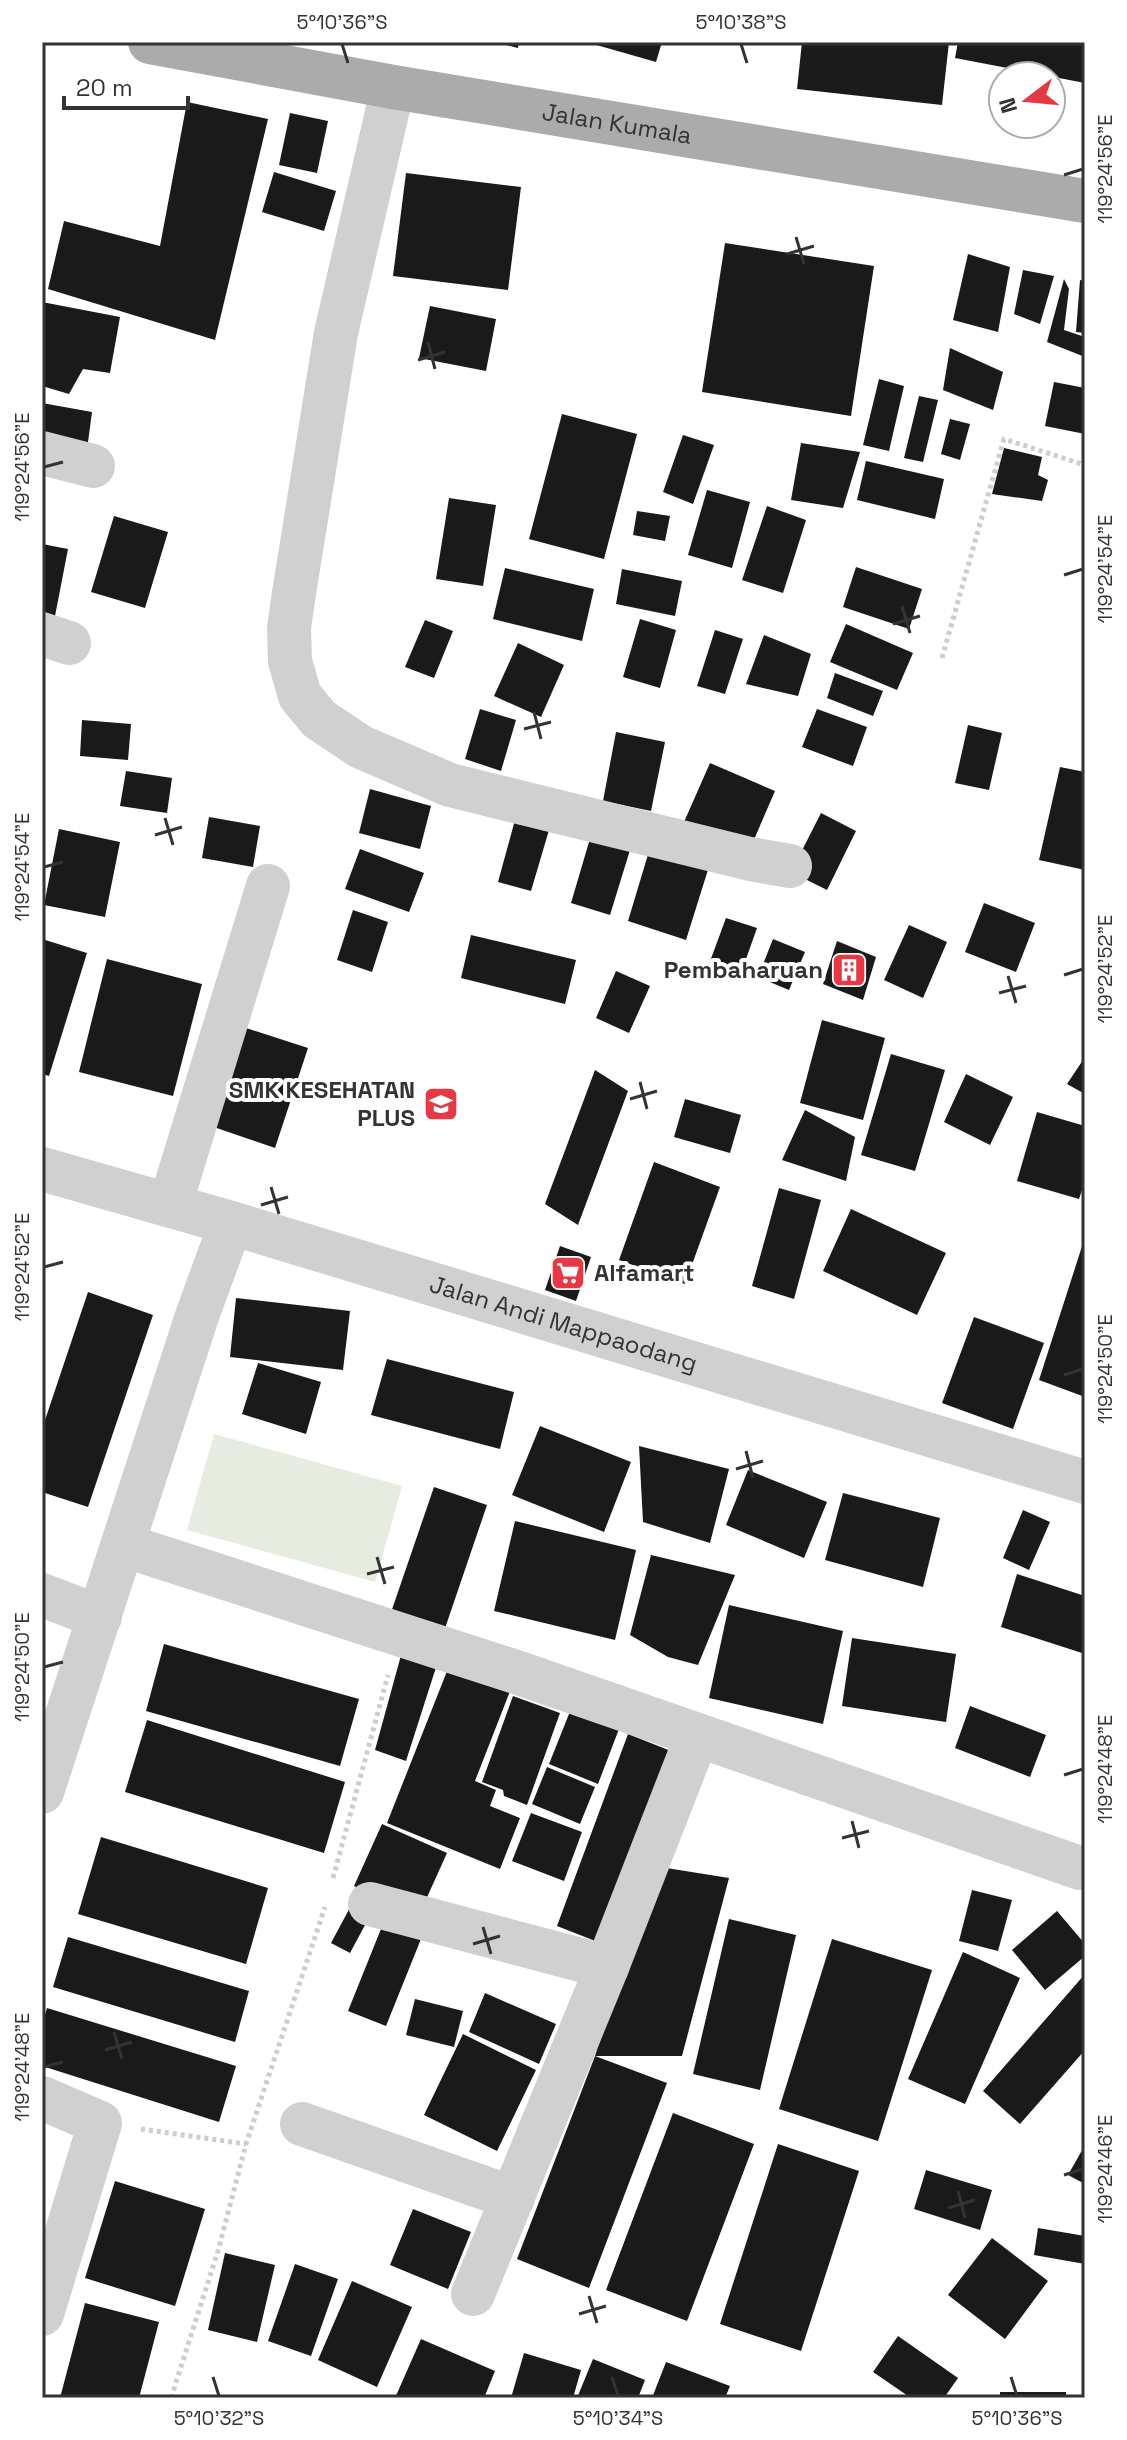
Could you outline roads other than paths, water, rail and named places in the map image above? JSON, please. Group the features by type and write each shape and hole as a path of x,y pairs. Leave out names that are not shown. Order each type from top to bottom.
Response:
{"main road":[{"name":"Jalan Kumala","path":"150,42 393,87 1085,201"}],"street":[{"path":"393,87 336,333 294,593 289,628 290,661 300,696 319,719 361,747 450,785 703,848 790,866"},
{"path":"42,453 93,466"},
{"path":"170,1205 268,886"},
{"name":"Jalan Andi Mappaodang","path":"42,1169 231,1223 1085,1482"},
{"path":"42,1792 197,1316 231,1223"},
{"path":"123,1545 519,1673 1083,1865"},
{"path":"42,1595 100,1617"},
{"path":"473,2294 607,1967 697,1736"},
{"path":"370,1904 607,1967"},
{"path":"42,2098 100,2123 42,2314"},
{"path":"302,2124 513,2198"}],"place":[{"name":"Pembaharuan","path":"849,970"},
{"name":"SMK KESEHATAN PLUS","path":"441,1104"},
{"name":"Alfamart","path":"568,1273"}]}
